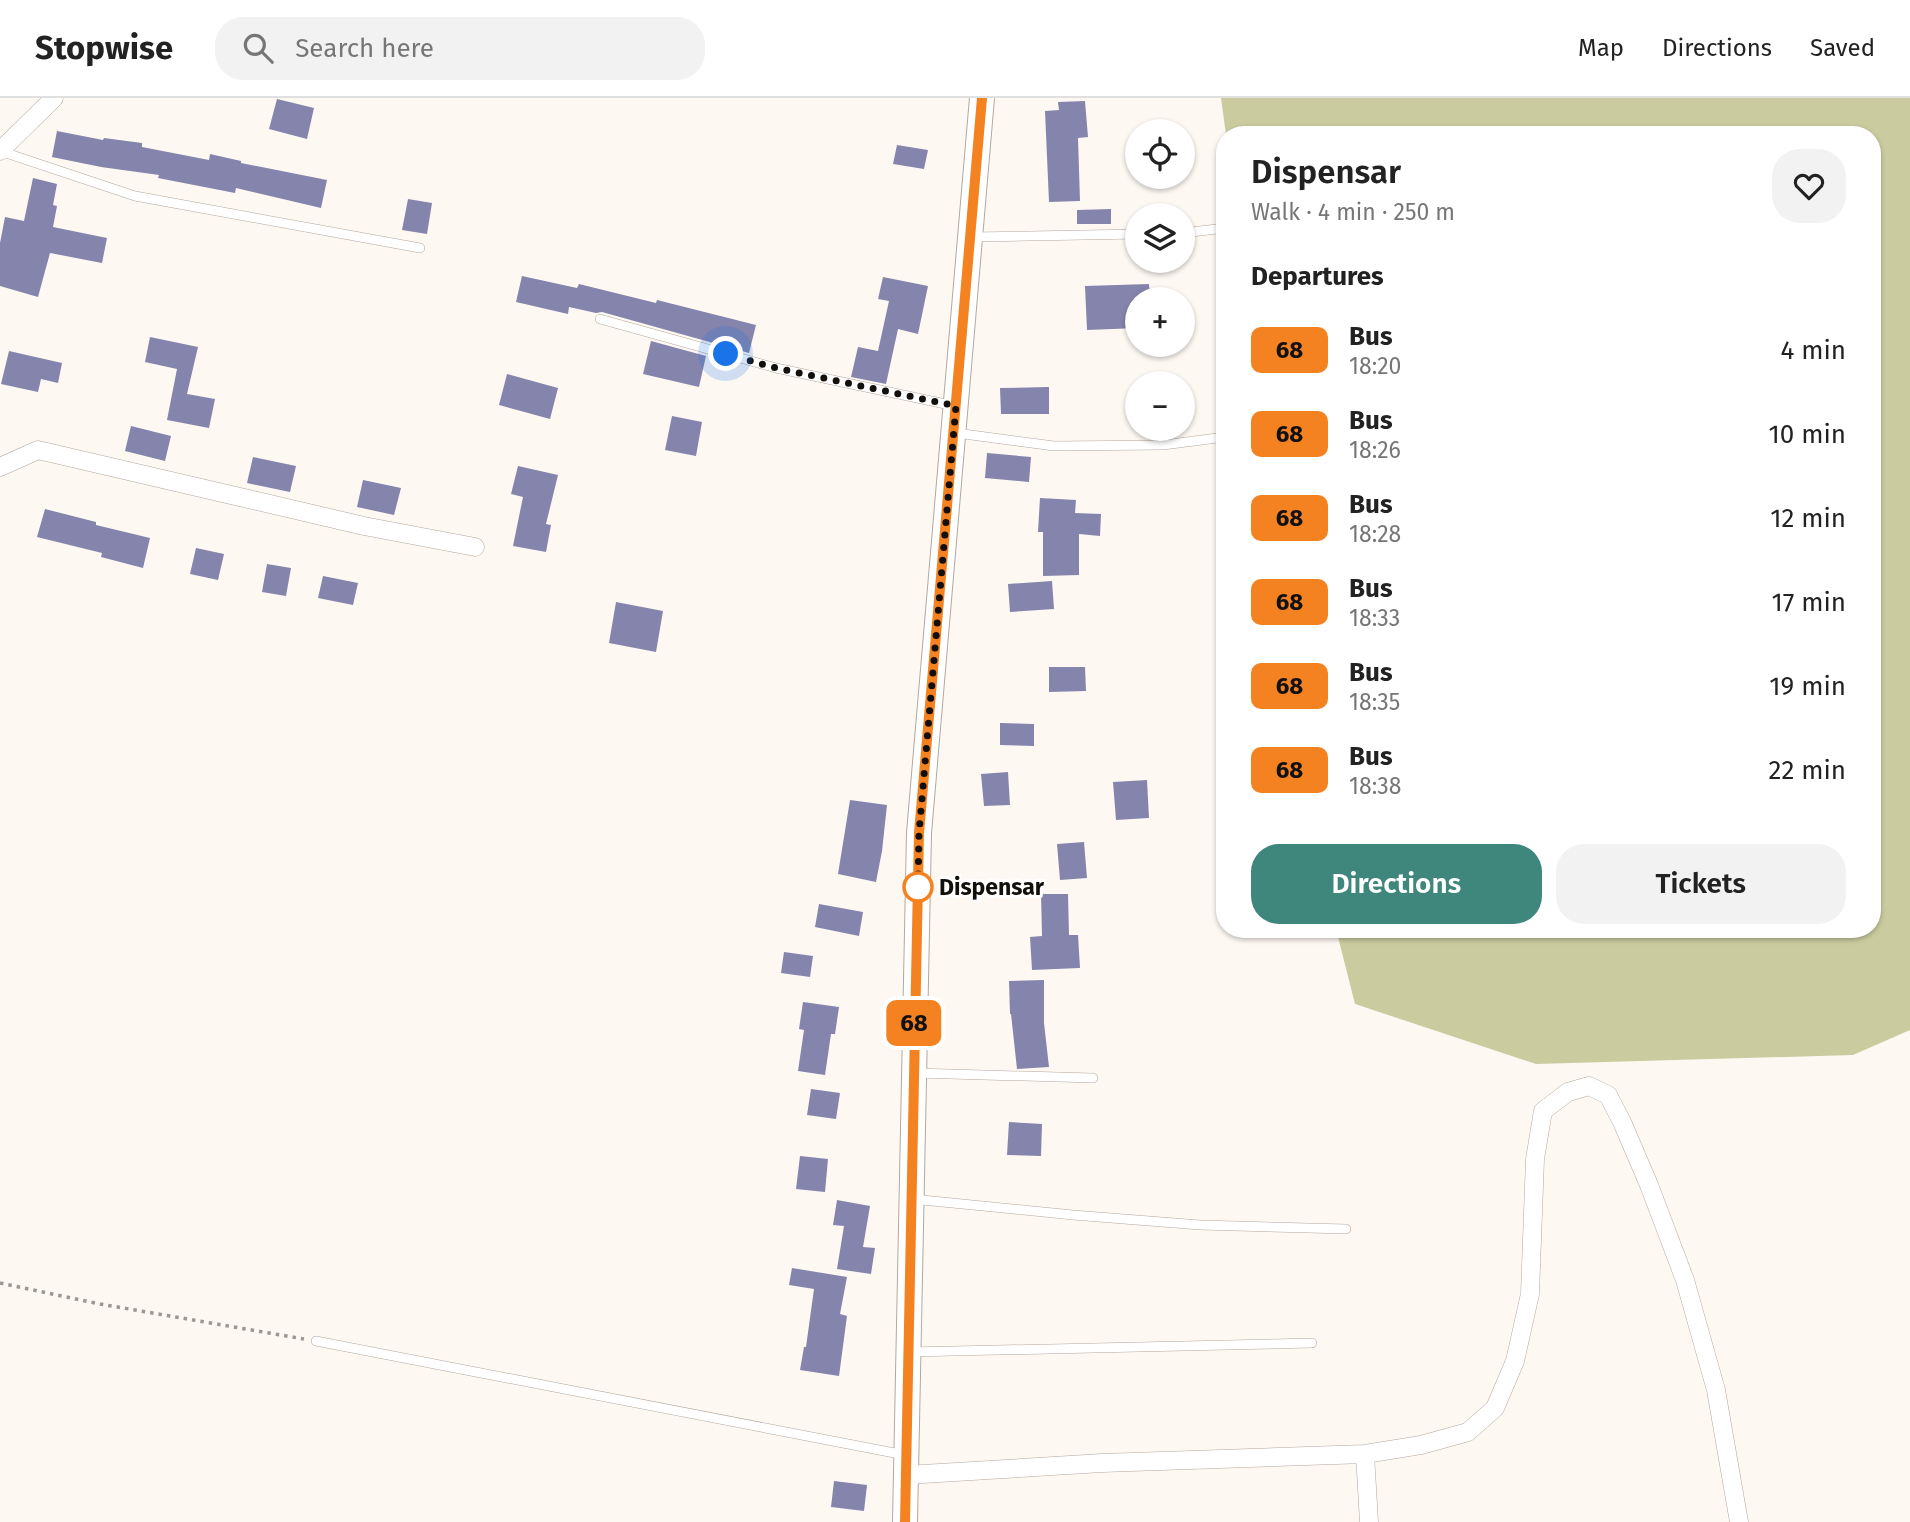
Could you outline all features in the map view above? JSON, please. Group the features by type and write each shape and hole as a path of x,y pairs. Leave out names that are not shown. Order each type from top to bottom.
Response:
{"street":[{"path":"0,151 54,98"},
{"path":"905,1522 919,833 982,98"},
{"path":"0,467 38,450 364,526 475,547"},
{"path":"906,1465 1102,1463 1365,1454 1421,1446 1468,1432 1495,1408 1515,1361 1530,1294 1535,1159 1543,1111 1568,1092 1589,1086 1608,1095 1622,1122 1650,1185 1685,1280 1716,1390 1739,1522"},
{"path":"1365,1454 1368,1522"}],"lane":[{"path":"0,151 135,196 420,248"},
{"path":"1195,232 1216,229"},
{"path":"970,237 1125,234"},
{"path":"600,319 776,368 956,406"},
{"path":"954,433 1054,446 1164,445 1216,438"},
{"path":"913,1073 1093,1079"},
{"path":"911,1199 1200,1225 1346,1229"},
{"path":"316,1341 906,1465"},
{"path":"908,1352 1312,1343"}],"path":[{"path":"0,1283 100,1304 316,1341"}],"green space":[{"path":"1221,98 1910,98 1910,1030 1853,1055 1536,1064 1355,1004 1338,938 1881,938 1881,126 1225,126"}],"building":[{"path":"277,99 314,108 307,139 269,129"},
{"path":"1085,101 1088,137 1078,138 1080,201 1049,202 1045,111 1059,110 1058,102"},
{"path":"57,131 103,140 142,143 142,147 209,160 210,154 327,180 321,208 236,188 235,193 158,178 159,175 52,157"},
{"path":"897,145 928,150 924,169 893,164"},
{"path":"33,178 57,184 53,227 107,238 102,263 50,253 38,297 0,286 0,243 5,217 24,221"},
{"path":"408,199 432,203 427,234 402,230"},
{"path":"1111,209 1111,224 1077,224 1077,210"},
{"path":"522,276 577,288 579,284 656,303 657,300 756,325 749,353 602,312 569,307 568,314 516,302"},
{"path":"883,277 928,286 918,334 898,329 886,384 851,377 858,347 878,351 889,301 878,299"},
{"path":"1149,284 1149,287 1125,287 1125,329 1087,330 1085,286"},
{"path":"150,337 198,347 187,394 215,399 209,428 167,420 177,369 145,362"},
{"path":"651,341 706,356 699,387 643,374"},
{"path":"9,351 62,363 58,383 41,379 38,392 1,384"},
{"path":"507,374 558,388 550,419 499,405"},
{"path":"1049,387 1049,414 1001,414 1000,388"},
{"path":"672,416 702,422 696,456 665,450"},
{"path":"131,426 171,436 165,461 125,451"},
{"path":"987,453 1031,457 1029,482 985,478"},
{"path":"253,457 296,466 290,492 247,483"},
{"path":"518,466 558,475 546,524 551,525 546,552 513,546 523,497 511,494"},
{"path":"363,480 401,488 394,515 357,507"},
{"path":"1040,498 1076,500 1075,513 1101,514 1100,536 1079,534 1079,575 1043,576 1043,532 1038,532"},
{"path":"45,509 150,538 143,568 101,557 102,553 37,537"},
{"path":"196,548 224,554 218,580 190,574"},
{"path":"267,564 291,568 286,596 262,592"},
{"path":"323,576 358,583 353,605 318,598"},
{"path":"1052,581 1054,609 1010,612 1008,584"},
{"path":"616,602 663,611 656,652 609,643"},
{"path":"1049,667 1085,667 1086,691 1049,692"},
{"path":"1000,723 1034,724 1034,746 1000,745"},
{"path":"1008,772 1010,805 984,806 981,774"},
{"path":"1147,780 1149,818 1116,820 1113,782"},
{"path":"850,800 887,805 876,882 838,874"},
{"path":"1084,842 1087,878 1060,880 1057,844"},
{"path":"1041,894 1068,894 1069,935 1078,935 1080,968 1032,970 1030,937 1042,936"},
{"path":"819,904 863,912 859,936 815,927"},
{"path":"784,952 813,956 810,977 781,973"},
{"path":"1044,980 1044,1023 1049,1067 1017,1069 1009,981"},
{"path":"803,1002 839,1007 835,1034 831,1034 825,1075 798,1071 804,1030 799,1029"},
{"path":"811,1089 840,1093 836,1119 807,1115"},
{"path":"1009,1122 1042,1124 1041,1156 1007,1155"},
{"path":"800,1156 828,1159 825,1192 796,1189"},
{"path":"837,1200 870,1206 863,1247 875,1248 871,1274 837,1269 844,1226 833,1225"},
{"path":"792,1268 847,1277 840,1314 847,1316 839,1376 800,1370 814,1289 789,1285"},
{"path":"834,1481 867,1485 864,1511 831,1507"}],"bus line":[{"name":"68","path":"905,1522 919,833 982,98"}],"place":[{"name":"Dispensar","path":"918,887"}],"route":[{"path":"726,354 776,368 956,406 919,833 918,887"}]}
